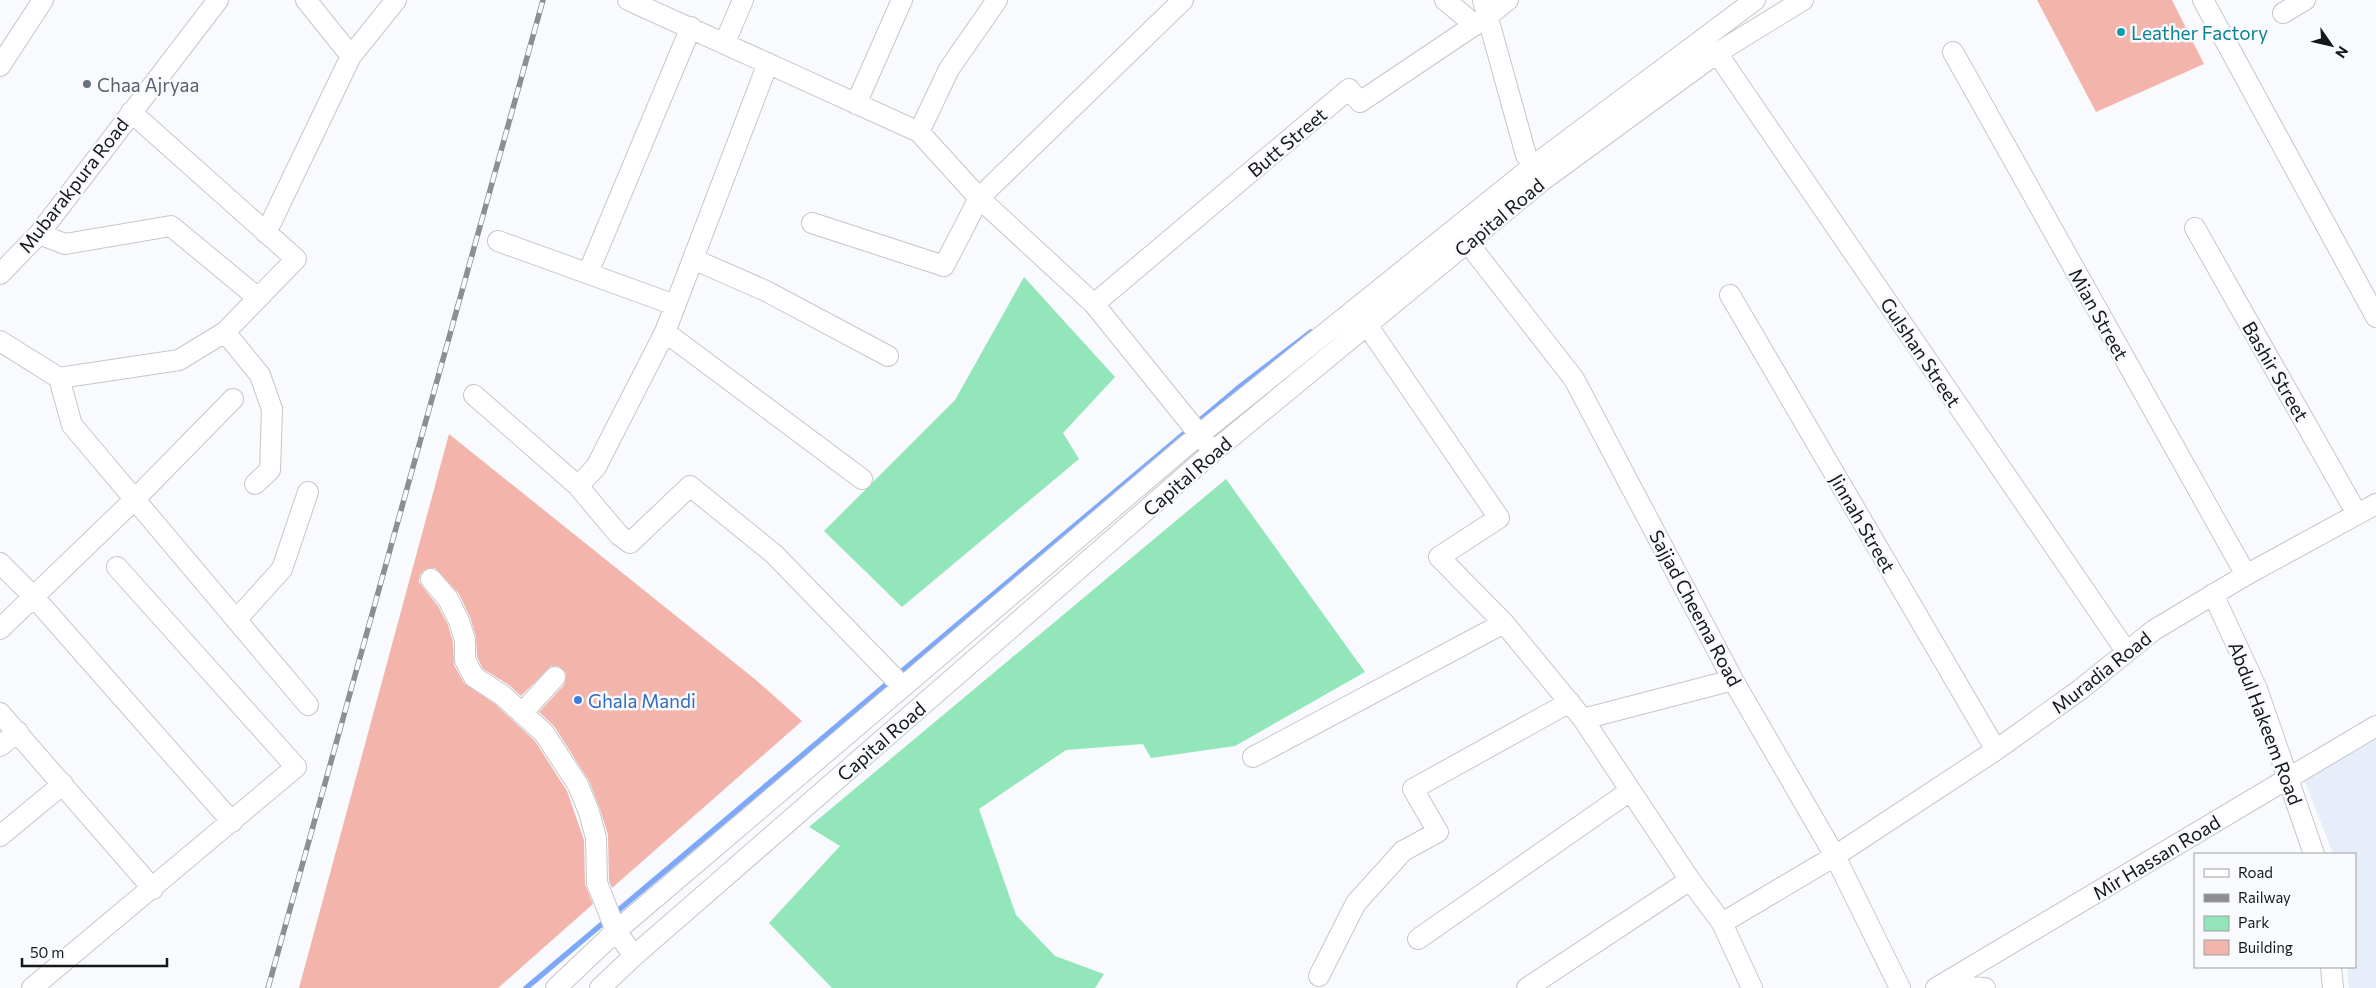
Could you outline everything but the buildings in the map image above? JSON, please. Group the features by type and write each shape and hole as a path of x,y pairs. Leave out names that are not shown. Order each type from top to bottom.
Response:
{"street":[{"path":"0,66 43,0"},
{"name":"Mubarakpura Road","path":"0,274 38,234 218,0"},
{"path":"306,0 351,56"},
{"path":"266,233 351,56 396,0"},
{"path":"628,0 725,42 918,132 980,198 1094,304 1214,452"},
{"path":"725,42 743,0"},
{"path":"856,104 902,0"},
{"path":"918,132 949,69 997,0"},
{"path":"812,223 944,266 980,198 1182,0"},
{"path":"1445,0 1482,14 1508,0"},
{"path":"556,988 616,930 1200,434 1460,223 1755,0"},
{"name":"Capital Road","path":"600,988 634,956 1214,452 1468,243 1534,166 1803,0"},
{"path":"2203,0 2376,317"},
{"path":"2283,13 2305,0"},
{"path":"1482,14 1534,166"},
{"name":"Butt Street","path":"1094,304 1349,89 1360,102 1482,14"},
{"path":"588,273 691,28"},
{"name":"Mian Street","path":"1953,52 2246,575"},
{"name":"Gulshan Street","path":"1717,53 2126,651"},
{"path":"578,486 596,467 665,332 768,63"},
{"path":"0,340 60,378 179,360 225,332 296,259 131,112"},
{"path":"38,234 65,244 171,226 258,298"},
{"name":"Bashir Street","path":"2196,228 2358,514"},
{"path":"498,241 675,305"},
{"name":"Sajjad Cheema Road","path":"1468,243 1574,379 1733,680 1835,856 1900,988"},
{"path":"693,259 766,291 888,356"},
{"name":"Jinnah Street","path":"1730,295 1996,750"},
{"path":"1367,325 1499,518 1439,557 1504,623 1583,719 1690,880 1722,924 1752,988"},
{"path":"225,332 260,375 272,409 270,470 255,484"},
{"path":"665,332 862,479"},
{"path":"60,378 72,425 308,705"},
{"path":"474,395 578,486 620,535 630,543 690,486 774,554 902,688"},
{"path":"0,629 135,499 233,400"},
{"path":"236,620 282,569 308,492"},
{"name":"Muradia Road","path":"1722,924 1835,856 1996,750 2081,689 2154,630 2246,575 2376,504"},
{"path":"0,563 33,596 232,822"},
{"path":"32,988 296,768 117,567"},
{"path":"432,579 448,599 459,621 465,640 465,660 474,677 502,695 544,733 578,785 589,812 596,838 597,883 616,930 634,956"},
{"name":"Abdul Hakeem Road","path":"2213,594 2257,689 2314,853"},
{"path":"1253,757 1504,623"},
{"path":"523,712 555,677"},
{"path":"1583,719 1733,680"},
{"path":"1319,976 1356,903 1403,851 1438,832 1413,789 1570,702"},
{"path":"0,713 153,889"},
{"name":"Mir Hassan Road","path":"1939,987 2376,726"},
{"path":"0,746 18,732"},
{"path":"0,836 63,784"},
{"path":"1418,939 1630,791"},
{"path":"1527,988 1690,880"},
{"path":"2331,968 2333,988"},
{"path":"1939,987 1986,988"}],"shaded area":[{"path":"2376,736 2376,988 2349,988 2347,968 2356,968 2356,853 2333,853 2304,779"}],"green space":[{"path":"1024,277 1115,377 1063,433 1079,459 902,607 824,531 955,400"},
{"path":"1226,479 1365,672 1235,746 1151,758 1143,744 1066,750 979,809 1016,915 1055,956 1104,974 1095,988 832,988 769,923 840,846 809,827"}],"waterway":[{"path":"526,988 1237,389 1311,332"}],"railway":[{"path":"268,988 543,0"}],"place":[{"name":"Leather Factory","path":"2121,32"},
{"name":"Chaa Ajryaa","path":"87,84"},
{"name":"Ghala Mandi","path":"578,700"}]}
